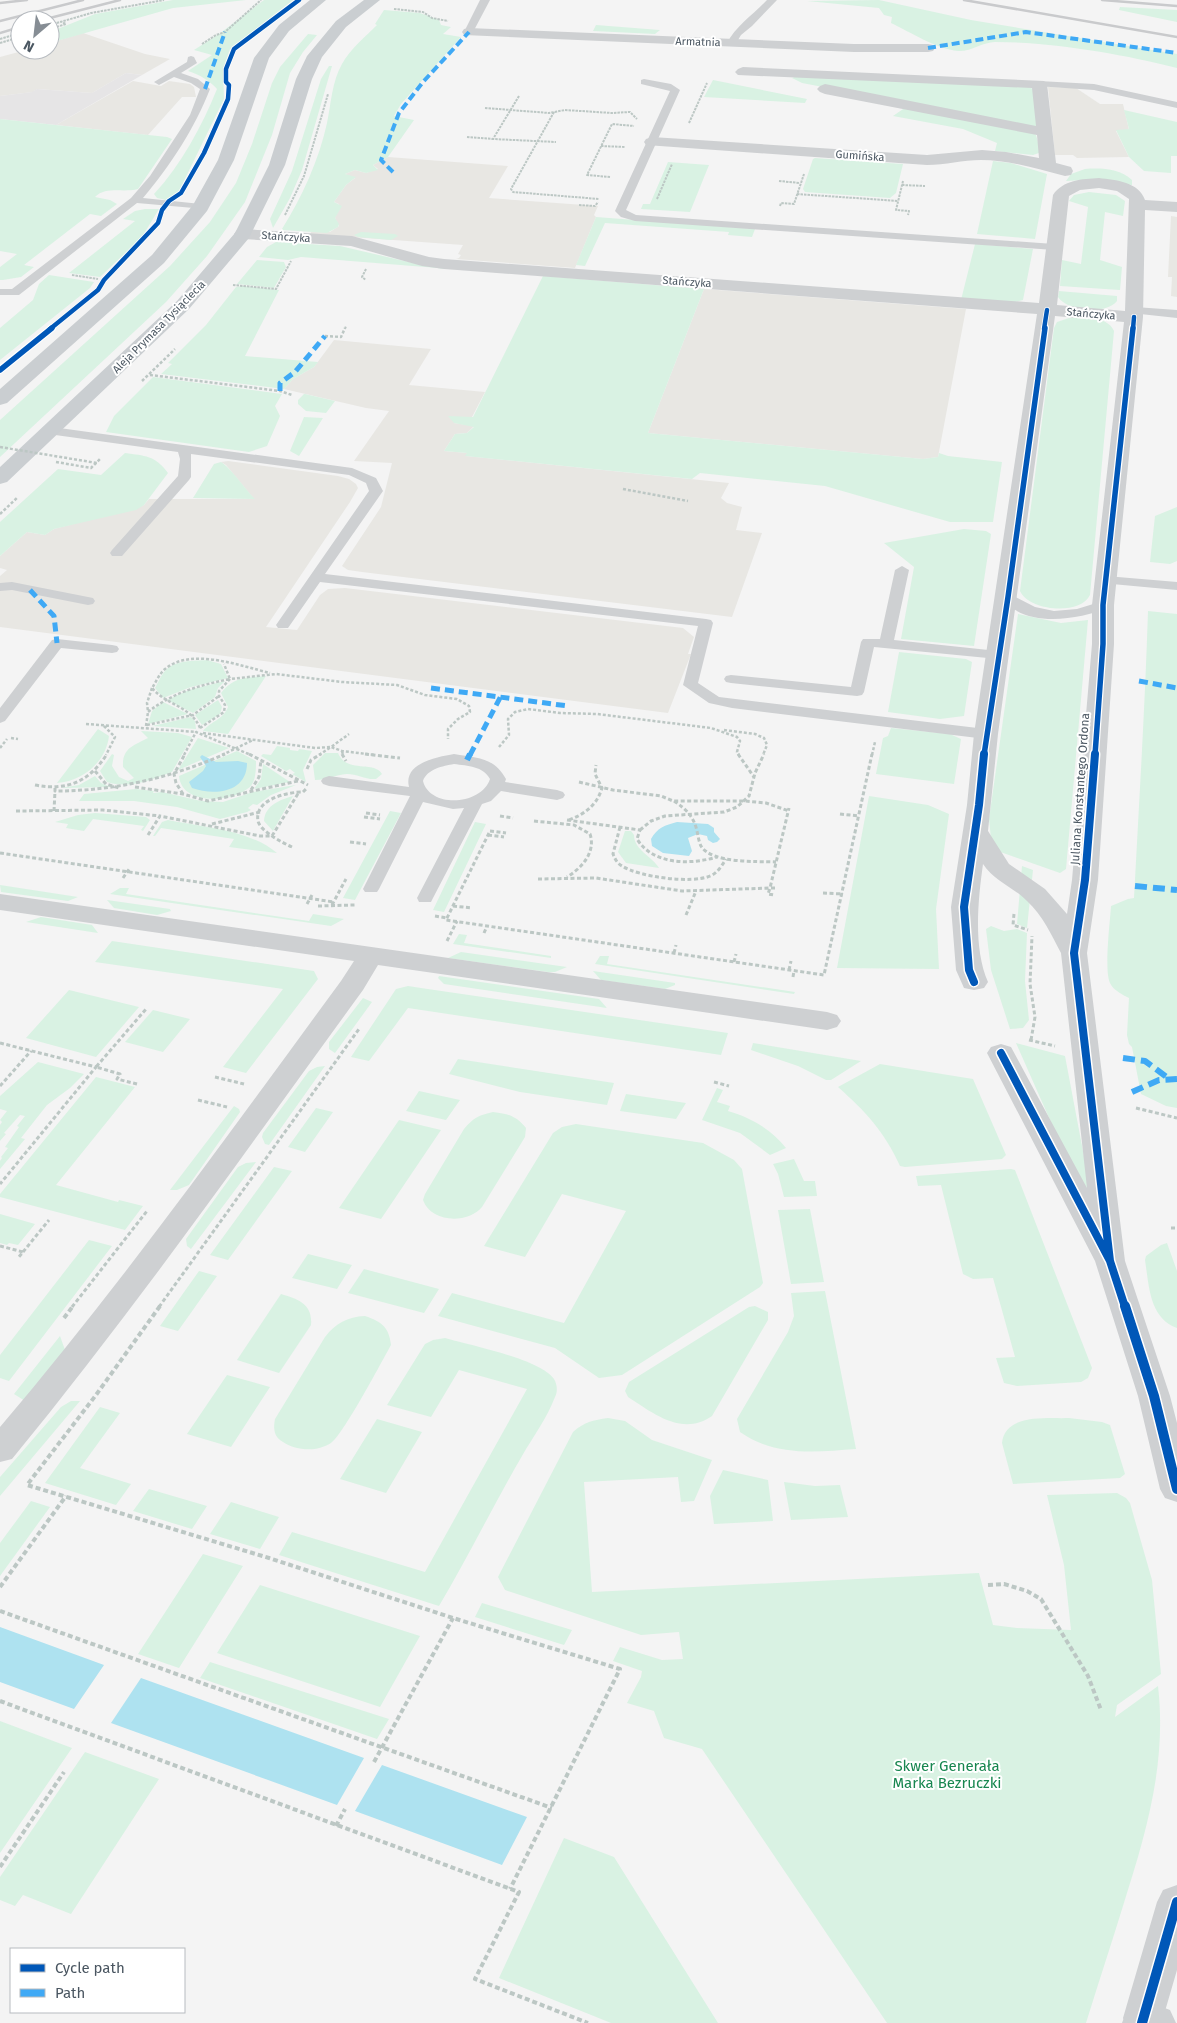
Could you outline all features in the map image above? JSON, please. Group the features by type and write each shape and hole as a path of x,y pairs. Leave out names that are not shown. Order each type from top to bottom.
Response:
{"main road":[{"name":"Aleja Prymasa Tysiąclecia","path":"0,478 52,431 183,305 222,260 242,234 277,165 304,79 315,56 341,24 373,0"},
{"path":"0,399 158,259 201,207 226,160 244,115 258,66 288,24 325,3"}],"street":[{"name":"Armatnia","path":"469,32 739,43 928,48"},
{"path":"739,43 740,67 743,72 1044,132"},
{"path":"743,72 1039,84 1048,165"},
{"name":"Gumińska","path":"652,142 928,160 970,155 994,155 1048,165 1071,175"},
{"path":"974,982 969,970 964,908 986,734 1008,597 1061,195 1071,175 1097,184 1138,192 1177,207"},
{"name":"Juliana Konstantego Ordona","path":"1110,1261 1074,953 1086,872 1103,644 1105,592 1134,314 1138,192"},
{"name":"Stańczyka","path":"242,234 352,242 428,262 444,264 1047,310 1134,314"},
{"path":"975,831 999,869 1036,895 1057,919 1074,953"},
{"path":"0,902 827,1022"},
{"path":"0,1450 57,1382 158,1251 353,984 370,956"},
{"name":"Juliana Konstantego Ordona","path":"1013,1046 1110,1261 1148,1378 1177,1489"},
{"path":"1147,2021 1177,1902"}],"lane":[{"path":"469,32 485,0"},
{"path":"739,43 737,33 749,24 772,0"},
{"path":"159,82 192,63 191,59"},
{"path":"0,292 15,292 135,200 154,178 195,115 205,89 194,80 173,74"},
{"path":"644,82 668,86 675,90 620,211 630,217 1054,247"},
{"path":"1039,84 1094,86 1177,105"},
{"path":"135,200 166,205 201,207"},
{"path":"1134,314 1177,314"},
{"path":"52,431 352,472 370,481 376,491 283,625"},
{"path":"117,553 184,477 186,459 184,449"},
{"path":"886,644 902,570"},
{"path":"316,577 706,623 690,685 698,692 714,700 732,704 986,734"},
{"path":"0,588 12,586 88,601"},
{"path":"1008,597 1018,606 1030,611 1059,616 1074,615 1105,592 1177,586"},
{"path":"731,679 857,692 868,642 998,655"},
{"path":"0,718 57,643 112,649"},
{"path":"454,759 480,762 490,767 497,774 499,781 497,786 490,795 475,802 453,805 428,799 420,793 416,786 416,778 421,771 441,761 454,759"},
{"path":"329,781 420,793"},
{"path":"497,786 557,795"},
{"path":"371,889 420,793"},
{"path":"425,898 475,802"}],"path":[{"path":"61,22 91,13 164,0"},
{"path":"202,44 216,35 225,32 261,0"},
{"path":"389,9 423,12"},
{"path":"60,26 66,24 61,22"},
{"path":"281,223 304,176 328,94"},
{"path":"493,139 519,96"},
{"path":"485,108 554,112 630,112 638,118 630,133"},
{"path":"554,112 511,189 513,192 599,199"},
{"path":"613,170 610,177 587,175 612,124 634,126"},
{"path":"467,138 556,142"},
{"path":"620,155 627,140"},
{"path":"601,146 624,147"},
{"path":"780,206 781,203 794,204 807,166"},
{"path":"904,178 896,210 909,211 908,215"},
{"path":"779,182 801,183"},
{"path":"902,185 925,186"},
{"path":"579,205 595,206 601,194"},
{"path":"797,194 898,201"},
{"path":"232,284 276,289 291,261"},
{"path":"366,280 362,277 368,264"},
{"path":"325,336 341,337 346,326"},
{"path":"150,375 280,391 292,395"},
{"path":"0,447 97,462"},
{"path":"63,452 56,462 91,468"},
{"path":"623,489 688,501"},
{"path":"0,514 21,494"},
{"path":"146,727 147,703 152,688 162,673 172,665 186,660 204,658 276,674"},
{"path":"224,663 230,679"},
{"path":"148,712 163,700 198,686 230,679 276,674 300,675 342,682 397,685 425,695 457,699 469,706 470,712 458,719 448,729 448,745"},
{"path":"183,794 176,783 174,774 196,732 224,712 225,706 219,696 219,691 230,679"},
{"path":"152,688 163,700 192,715 198,721 200,728"},
{"path":"146,727 192,715 219,696"},
{"path":"497,752 509,735 508,719 510,715 514,712 528,709 560,713 597,714 711,728 755,734 764,738 767,745 754,777 752,789 745,801 737,807 725,811 689,812 660,818 644,826 640,830 637,839 639,845 658,856 687,862 716,857"},
{"path":"493,826 446,920 824,976 874,742 886,736 889,723"},
{"path":"86,724 196,732 315,748 331,747 349,734"},
{"path":"55,790 82,779 94,771 110,750 115,737 104,726"},
{"path":"711,728 737,737 740,742 737,752 754,777"},
{"path":"196,732 238,748 310,786 303,792 274,798 260,812 210,825"},
{"path":"35,785 55,790 98,792 132,787 174,774 254,740"},
{"path":"342,751 404,758"},
{"path":"251,791 259,778 262,760"},
{"path":"596,765 595,774 602,788"},
{"path":"94,771 106,784 122,788"},
{"path":"132,787 216,800 298,781"},
{"path":"570,781 602,788 661,796 673,801 689,812 693,819 701,848 716,857 776,862"},
{"path":"559,822 592,808 602,788"},
{"path":"54,811 55,790"},
{"path":"272,836 300,792"},
{"path":"673,801 745,801 766,803 789,810 768,894 774,895"},
{"path":"16,811 104,810 160,816 260,836 272,836"},
{"path":"260,812 258,822 272,836 292,847"},
{"path":"366,813 383,816"},
{"path":"840,814 859,816"},
{"path":"148,836 160,816"},
{"path":"495,821 498,816 513,818"},
{"path":"543,816 543,822"},
{"path":"364,817 380,819"},
{"path":"534,820 559,822 581,827 587,831 593,842 592,850 583,865 567,877"},
{"path":"567,820 640,830"},
{"path":"620,827 612,854 619,865 631,871 688,879 701,878 719,870 726,859"},
{"path":"488,835 505,835 490,831"},
{"path":"350,842 366,844"},
{"path":"0,853 163,875 334,902"},
{"path":"123,878 128,870"},
{"path":"538,879 596,878 696,891 709,888 775,888"},
{"path":"269,893 271,889"},
{"path":"686,915 696,891"},
{"path":"823,893 843,894"},
{"path":"307,904 311,897"},
{"path":"318,906 363,905"},
{"path":"453,906 472,908"},
{"path":"484,933 487,926"},
{"path":"674,953 676,945"},
{"path":"734,962 736,954"},
{"path":"789,970 791,961"},
{"path":"793,977 794,971"},
{"path":"0,1184 146,1008"},
{"path":"363,1023 113,1372 28,1485 269,1558 453,1618 620,1669 510,1889"},
{"path":"0,1043 120,1074 117,1078 137,1084"},
{"path":"1013,1046 1058,1047"},
{"path":"0,1086 31,1051"},
{"path":"215,1077 244,1084"},
{"path":"714,1082 729,1086"},
{"path":"198,1100 226,1107"},
{"path":"1136,1108 1177,1118"},
{"path":"18,1258 49,1220"},
{"path":"1171,1228 1177,1228"},
{"path":"0,1246 23,1252"},
{"path":"0,1587 66,1496"},
{"path":"988,1585 1004,1584 1027,1591 1041,1599 1088,1676 1101,1710"},
{"path":"0,1610 552,1808"},
{"path":"374,1762 453,1618"},
{"path":"0,1701 518,1892 475,1979 588,2023"},
{"path":"0,1867 64,1772"},
{"path":"336,1826 345,1809"}],"shaded area":[{"path":"83,33 145,54 170,59 142,75 126,73 92,93 37,89 33,92 0,96 0,57 10,54 10,60 60,60 60,40"},
{"path":"126,73 142,75 56,125 0,119 0,96 32,92 37,89 92,93"},
{"path":"133,81 161,86 169,81 190,84 194,87 196,97 182,97 148,135 56,125"},
{"path":"1048,87 1076,88 1100,104 1123,104 1129,130 1116,131 1129,157 1077,158 1073,155 1055,155"},
{"path":"388,157 508,166 489,198 598,206 594,215 596,217 575,268 456,259 461,255 458,254 463,245 310,234 311,232 330,232 339,226 335,218 339,204 334,202 346,185 355,178 345,174 355,170 366,173 378,169 373,165"},
{"path":"1171,216 1177,217 1177,297 1171,296 1172,277 1168,277"},
{"path":"704,289 966,309 938,457 923,459 648,433"},
{"path":"334,340 431,349 409,385 485,392 472,417 454,423 474,426 467,433 455,434 444,451 467,453 466,456 729,483 721,498 727,503 742,507 736,530 762,533 732,617 362,572 348,570 342,566 381,507 392,463 354,461 389,411 366,408 284,389 293,379 314,367"},
{"path":"228,461 338,476 349,479 358,488 266,627 297,630 320,595 328,589 345,588 683,628 694,637 688,654 691,654 668,713 0,627 0,576 7,570 0,568 0,556 27,532 45,535 54,529 144,505 149,499 254,499 226,465 221,462"}],"green space":[{"path":"173,0 246,0 173,8 60,40 60,28 95,14"},
{"path":"264,0 293,0 230,49 223,69 224,99 178,193 166,200 157,198 154,194 182,158 205,117 217,89 204,78 188,71 212,55 194,50 219,34"},
{"path":"879,0 971,20 1177,54 1177,68 1133,58 1040,44 995,42 963,51 950,50 933,44 891,23 892,17 884,15 879,8 807,1"},
{"path":"1120,7 1177,10 1177,22 1119,10"},
{"path":"384,10 420,13 439,20 441,25 451,27 443,34 461,37 401,104 394,116 414,120 388,157 373,165 378,170 366,173 355,170 345,174 356,177 346,185 334,202 342,206 335,218 339,224 338,227 327,233 283,230 315,164 324,137 334,85 339,71 349,53 377,25 375,24"},
{"path":"596,25 660,30 655,34 593,31"},
{"path":"308,34 317,35 303,52 290,73 272,135 245,202 207,256 166,302 0,457 0,420 170,266 210,222 236,183 252,144 272,83 280,67"},
{"path":"329,66 332,66 302,170 290,198 273,228 270,219 292,171 321,79"},
{"path":"797,76 1029,87 1033,89 1038,126 1032,127 802,83 792,78"},
{"path":"713,80 807,99 805,103 704,97"},
{"path":"906,107 1033,133 1036,135 1040,149 1039,153 1033,155 995,151 997,143 963,129 893,116"},
{"path":"1124,110 1177,122 1177,156 1171,156 1171,173 1144,171 1129,157 1116,130 1129,129"},
{"path":"0,119 172,139 138,189 109,191 99,194 95,197 110,200 117,204 101,216 90,214 24,265 34,267 21,277 0,280 0,267 17,254 0,251"},
{"path":"813,159 903,164 896,193 890,198 805,192 803,189"},
{"path":"993,161 1011,163 1047,174 1035,239 977,234"},
{"path":"668,162 709,165 690,212 641,209 643,204 650,204"},
{"path":"1085,169 1116,171 1132,180 1132,185 1084,180 1066,181 1071,174"},
{"path":"1089,192 1116,195 1125,201 1123,216 1105,212 1100,260 1122,267 1120,290 1060,286 1062,260 1081,264 1088,207 1069,201 1074,195"},
{"path":"159,209 142,237 100,277 69,273 135,221 123,219 135,211"},
{"path":"596,217 755,229 752,237 728,235 729,232 605,223 585,266 576,265"},
{"path":"361,232 395,234 398,236 391,240 354,235"},
{"path":"276,242 340,246 413,263 450,269 301,257 288,260 259,257 267,247"},
{"path":"975,244 1033,249 1023,300 1015,302 961,300"},
{"path":"257,260 284,262 286,267 274,288 237,284"},
{"path":"49,275 94,282 90,288 0,360 0,328 33,300 39,284"},
{"path":"543,276 704,289 648,433 923,459 938,457 939,453 948,456 1002,462 993,522 950,522 825,486 700,473 692,479 465,456 467,453 444,451 455,434 467,433 474,427 454,423 448,416 473,417"},
{"path":"236,287 279,290 245,356 318,362 314,367 293,379 284,389 161,374 172,364 168,363 206,325"},
{"path":"1059,291 1117,296 1117,301 1105,308 1096,310 1078,309 1063,302 1058,297"},
{"path":"1069,318 1094,318 1101,320 1111,326 1114,331 1090,595 1084,602 1076,606 1055,608 1043,607 1033,603 1025,598 1020,591 1054,328 1057,322"},
{"path":"153,377 282,394 275,406 280,416 267,446 249,452 106,432 114,416"},
{"path":"304,394 335,401 326,413 306,411 298,404 298,400"},
{"path":"304,417 323,418 299,456 290,451"},
{"path":"125,453 149,457 159,463 168,473 144,505 136,510 54,529 45,535 27,532 0,556 0,522 58,469 101,475"},
{"path":"221,462 255,499 193,498 214,464"},
{"path":"1177,507 1177,561 1170,564 1150,562 1155,516"},
{"path":"964,529 986,531 991,534 974,646 901,639 914,567 884,543"},
{"path":"1148,611 1177,614 1177,1108 1166,1106 1141,1094 1132,1047 1129,1044 1127,1035 1129,998 1111,986 1107,968 1111,906 1134,898"},
{"path":"1018,614 1061,623 1088,620 1066,869 1060,873 992,849 989,819"},
{"path":"899,652 966,659 972,662 964,716 940,719 888,712"},
{"path":"207,660 221,664 228,678 191,687 163,698 155,688 169,667 184,662"},
{"path":"266,676 228,734 203,731 226,712 228,707 221,693 226,687 241,679"},
{"path":"225,681 218,688 215,697 193,713 167,700 189,690"},
{"path":"218,700 222,707 220,714 202,725 195,715"},
{"path":"163,702 188,714 148,724 152,711"},
{"path":"191,717 195,721 196,729 152,726"},
{"path":"891,728 950,734 961,739 954,784 876,774 883,738 888,736"},
{"path":"98,729 109,736 107,745 98,762 84,774 57,783"},
{"path":"141,731 178,733 192,737 172,772 148,781 132,784 123,785 107,782 100,771 112,754 114,755 112,766 119,777 128,781 134,778 123,767 123,761 130,748 148,738"},
{"path":"198,738 229,748 178,770"},
{"path":"277,746 290,748 290,750 312,751 303,770 306,782 292,774 295,773 290,769 286,771 261,756 263,754 271,755"},
{"path":"237,751 256,761 255,775 250,787 231,796 208,799 189,793 182,786 179,776"},
{"path":"325,753 338,753 348,763 373,768 382,774 376,779 347,774 315,780 313,765"},
{"path":"263,764 290,782 254,789 261,779"},
{"path":"95,776 101,783 111,787 60,788 79,785"},
{"path":"296,785 271,795 257,805 253,804 248,808 251,810 247,812 220,819 177,807 134,801 79,801 84,794 136,789 154,791 153,793 162,792 201,801 223,802 253,792"},
{"path":"293,796 273,831 264,821 267,811 278,801"},
{"path":"869,796 928,805 949,814 936,909 939,969 837,968"},
{"path":"390,811 401,813 355,900 343,898"},
{"path":"95,813 146,817 150,820 143,831 141,830 144,826 93,819 84,831 66,828 68,824 55,822 78,815"},
{"path":"168,820 240,834 266,845 277,853 229,847 234,839 161,828 153,836 162,822"},
{"path":"475,822 486,824 444,912 433,910"},
{"path":"625,831 631,831 640,849 659,868 626,863 618,852"},
{"path":"1022,866 1033,870 1027,928 1017,924"},
{"path":"0,885 78,897 68,901 1,892"},
{"path":"120,888 129,888 126,894 309,921 313,914 344,919 331,926 110,894"},
{"path":"107,900 170,909 171,911 157,915 114,908"},
{"path":"41,917 92,925 98,933 26,922"},
{"path":"991,926 1004,931 1017,929 1027,933 1025,981 1029,1020 1023,1028 1010,1029 991,970 986,929"},
{"path":"459,934 467,935 464,943 551,956 551,958 453,944"},
{"path":"112,941 314,971 318,979 246,1073 223,1067 283,989 95,962"},
{"path":"461,952 567,967 555,972 548,972 448,958"},
{"path":"600,956 609,956 607,964 795,992 794,994 595,964"},
{"path":"593,971 675,983 675,985 665,989 601,980"},
{"path":"439,976 599,999 607,1008 444,984 438,978"},
{"path":"408,986 728,1033 721,1055 408,1008 369,1061 351,1057 396,989"},
{"path":"69,990 139,1007 96,1057 26,1038"},
{"path":"363,998 372,1002 335,1053 329,1049 329,1042"},
{"path":"153,1010 190,1019 163,1052 125,1042"},
{"path":"753,1043 861,1061 831,1080 826,1080 798,1066 751,1050"},
{"path":"1016,1043 1065,1056 1093,1204 1088,1206"},
{"path":"458,1059 614,1083 607,1105 520,1092 449,1074"},
{"path":"38,1062 84,1074 70,1088 47,1105 21,1138 25,1139 0,1169 1,1157 8,1148 5,1147 25,1116 20,1115 4,1133 6,1134 0,1141 0,1125 2,1122 0,1120 7,1111 0,1109 0,1096"},
{"path":"880,1064 973,1079 1006,1155 1002,1159 900,1166 888,1142 874,1123 838,1087"},
{"path":"325,1066 269,1145 265,1144 262,1137 263,1133 309,1071"},
{"path":"96,1077 135,1087 56,1185 118,1202 119,1200 143,1206 125,1230 0,1197 0,1194"},
{"path":"717,1088 723,1090 717,1102 730,1106 728,1111 760,1125 774,1135 786,1148 770,1155 740,1133 702,1120"},
{"path":"419,1091 460,1100 446,1120 406,1111"},
{"path":"626,1094 686,1103 676,1119 620,1111"},
{"path":"234,1106 240,1112 189,1185 177,1190 170,1190"},
{"path":"316,1108 333,1112 305,1152 288,1147"},
{"path":"493,1112 508,1115 519,1121 526,1128 525,1137 482,1207 476,1213 459,1218 441,1217 427,1208 423,1200 425,1194 464,1129 470,1122 484,1114"},
{"path":"399,1120 441,1130 381,1219 339,1208"},
{"path":"576,1124 703,1143 734,1160 742,1169 763,1283 760,1287 622,1375 599,1378 555,1348 438,1316 452,1293 564,1323 626,1211 562,1194 525,1257 484,1246 553,1133 562,1127"},
{"path":"794,1159 804,1181 815,1181 817,1196 784,1197 778,1174 773,1164"},
{"path":"256,1162 191,1249 187,1246 186,1239 238,1167 246,1163"},
{"path":"274,1167 292,1171 228,1260 210,1255"},
{"path":"1015,1170 1092,1368 1088,1378 1081,1382 1017,1386 1004,1383 996,1358 1015,1357 993,1278 973,1279 963,1274 941,1185 918,1186 916,1176"},
{"path":"810,1209 824,1282 791,1284 778,1210"},
{"path":"0,1214 35,1224 18,1245 0,1243"},
{"path":"89,1240 112,1246 9,1381 0,1378 0,1355"},
{"path":"1167,1243 1177,1271 1177,1328 1161,1317 1156,1309 1152,1300 1145,1260 1146,1256"},
{"path":"308,1254 352,1265 337,1289 292,1278"},
{"path":"364,1269 439,1289 424,1313 348,1293"},
{"path":"199,1271 217,1276 178,1331 160,1326"},
{"path":"825,1291 856,1449 811,1452 767,1446 740,1432 737,1419 788,1332 794,1316 791,1293"},
{"path":"281,1294 298,1300 307,1307 310,1312 311,1325 279,1373 237,1360"},
{"path":"755,1306 768,1312 768,1320 712,1416 701,1422 679,1423 658,1416 628,1397 625,1391 629,1382 749,1307"},
{"path":"365,1316 384,1326 391,1345 344,1427 331,1443 320,1448 301,1449 283,1442 275,1432 275,1419 325,1337 342,1322"},
{"path":"60,1336 65,1350 25,1401 14,1394"},
{"path":"445,1338 520,1359 534,1365 554,1379 557,1390 544,1420 511,1475 439,1606 279,1555 292,1532 425,1572 527,1389 459,1370 431,1417 387,1405 425,1344 433,1340"},
{"path":"227,1375 270,1387 231,1447 187,1434"},
{"path":"71,1401 80,1401 0,1496 0,1477 61,1407"},
{"path":"100,1407 120,1413 80,1468 131,1484 116,1505 45,1483"},
{"name":"Skwer Generała Marka Bezruczki","path":"608,1418 625,1421 652,1440 712,1460 694,1501 681,1502 678,1477 584,1482 592,1592 979,1573 993,1625 1071,1630 1064,1565 1047,1495 1117,1493 1126,1498 1130,1503 1152,1580 1161,1674 1117,1705 1115,1717 1158,1686 1160,1743 1147,1825 1086,2023 887,2023 702,1749 664,1738 654,1711 627,1703 641,1677 642,1671 613,1661 620,1647 662,1660 683,1659 679,1632 641,1635 505,1590 498,1577 573,1432 589,1422"},
{"path":"1039,1418 1069,1418 1102,1422 1110,1425 1125,1474 1120,1478 1013,1484 1002,1443 1005,1433 1019,1422"},
{"path":"377,1419 422,1432 386,1493 340,1479"},
{"path":"723,1470 768,1480 773,1521 714,1524 710,1496"},
{"path":"784,1482 815,1486 840,1485 848,1517 791,1520"},
{"path":"149,1489 207,1506 192,1529 133,1511"},
{"path":"31,1501 50,1507 0,1576 0,1543"},
{"path":"231,1502 279,1517 260,1549 210,1534"},
{"path":"203,1554 243,1566 179,1668 138,1654"},
{"path":"260,1585 420,1636 380,1707 217,1653"},
{"path":"482,1603 572,1630 564,1645 475,1617"},
{"path":"210,1662 389,1719 377,1739 200,1678"},
{"path":"0,1721 72,1748 0,1853"},
{"path":"85,1752 159,1779 71,1914 23,1895 15,1906 0,1900 0,1877"},
{"path":"564,1838 614,1857 718,2023 611,2023 499,1978"}],"water":[{"path":"202,755 216,762 238,761 247,763 246,773 242,781 228,790 219,792 192,788 189,782 203,771 206,766 200,757"},
{"path":"677,822 708,824 714,828 714,832 720,839 713,843 708,840 707,836 698,834 688,838 692,851 689,856 663,853 652,846 651,839 656,832 665,826"},
{"path":"0,1627 104,1665 74,1709 0,1682"},
{"path":"141,1678 364,1758 337,1805 111,1723"},
{"path":"382,1765 527,1817 502,1865 355,1811"}],"railway":[{"path":"0,3 27,0"},
{"path":"0,21 83,0"},
{"path":"60,15 120,0"},
{"path":"964,0 1177,37"},
{"path":"1102,0 1177,6"},
{"path":"0,33 10,30"}],"marked path":[{"path":"205,89 225,32"},
{"path":"393,172 381,160 399,113 423,82 469,32"},
{"path":"928,48 1026,32 1177,53"},
{"path":"280,391 280,383 295,372 325,336"},
{"path":"30,590 54,616 57,643"},
{"path":"1139,681 1177,688"},
{"path":"431,688 568,706"},
{"path":"467,760 501,696"},
{"path":"1135,886 1177,890"},
{"path":"1123,1058 1136,1058 1145,1061 1168,1078"},
{"path":"1132,1092 1159,1080 1177,1079"}],"cycle path":[{"path":"0,370 98,290 104,280 158,223 162,210 169,201 181,193 204,153 228,99 229,85 226,82 226,69 234,49 299,0"},
{"path":"974,982 969,970 964,907 979,805 986,734 1008,597 1047,310"},
{"path":"1110,1261 1074,953 1085,880 1103,644 1103,605 1134,317"},
{"path":"1001,1053 1110,1261 1154,1396 1177,1489"},
{"path":"1142,2023 1177,1902"}]}
